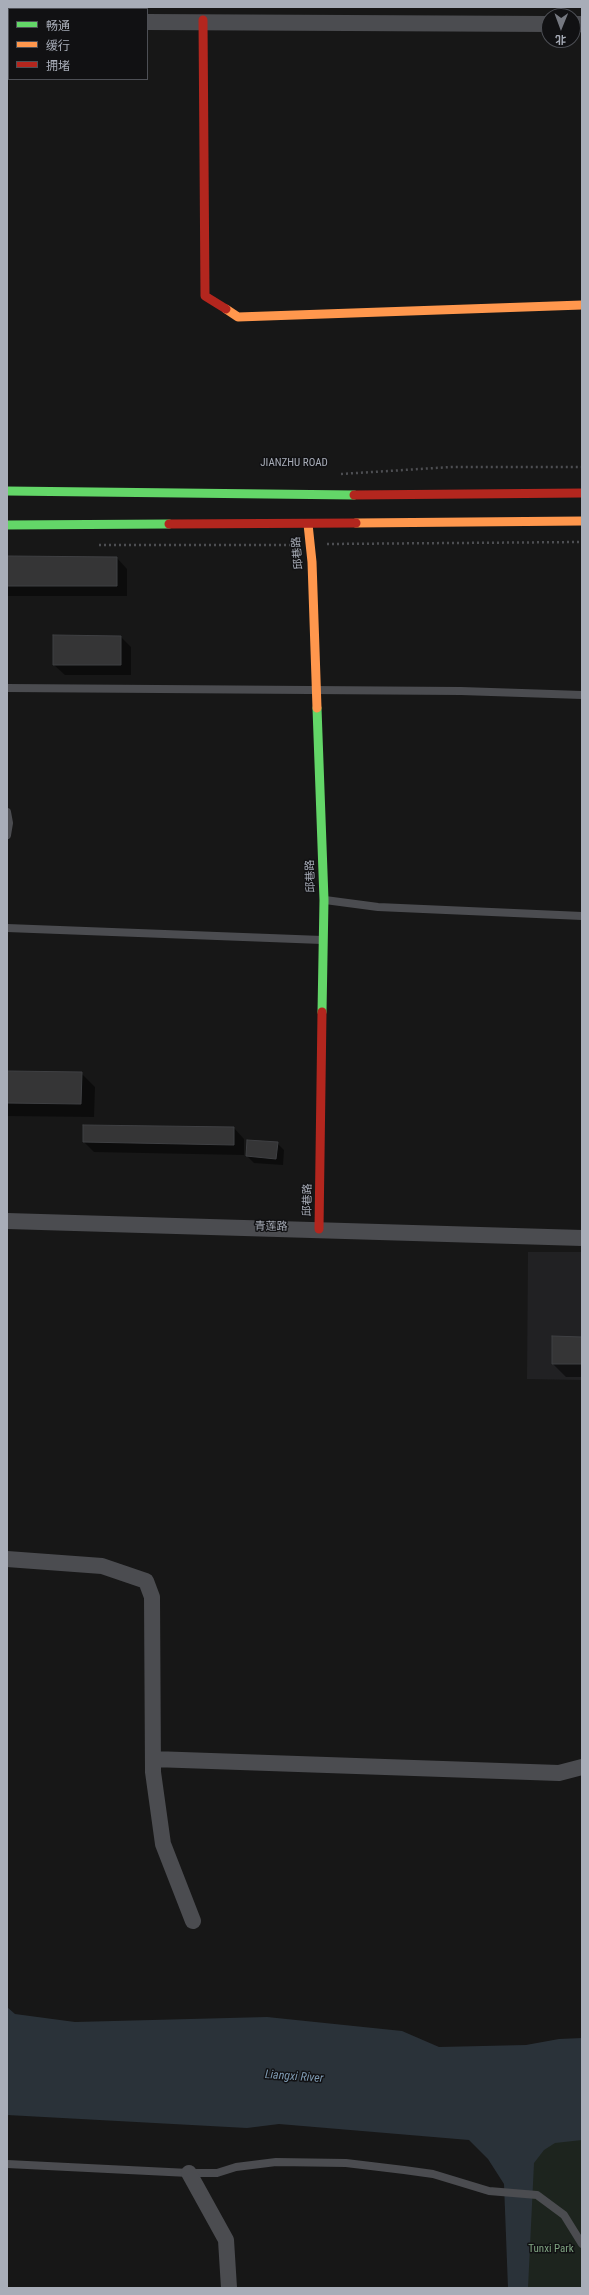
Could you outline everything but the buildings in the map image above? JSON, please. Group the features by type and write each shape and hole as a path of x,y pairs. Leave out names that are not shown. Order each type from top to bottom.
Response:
{"street":[{"path":"148,22 203,17 541,24"},
{"path":"203,17 205,296 238,317 582,304"},
{"path":"7,491 338,495 582,493"},
{"path":"7,524 308,524 582,521"},
{"name":"邱巷路","path":"308,524 312,562 324,900 319,1229"},
{"name":"青莲路","path":"7,1221 319,1229 582,1238"},
{"path":"7,1559 102,1566 146,1581 152,1596 153,1759 163,1844 193,1921"},
{"path":"153,1759 559,1772 582,1767"},
{"path":"190,2173 226,2240 229,2288"}],"lane":[{"path":"7,688 316,690 582,695"},
{"path":"7,812 9,823 7,834"},
{"path":"324,900 378,907 582,916"},
{"path":"7,928 323,940"},
{"path":"7,2164 217,2173 236,2167 276,2162 346,2164 433,2174 489,2191 537,2195 564,2215 582,2244"}],"path":[{"name":"JIANZHU ROAD","path":"337,475 451,466 582,467"}],"shaded area":[{"path":"528,1252 582,1252 582,1380 527,1379"}],"green space":[{"name":"Tunxi Park","path":"582,2125 582,2288 519,2288 522,2127"}],"water":[{"name":"Liangxi River","path":"7,2007 15,2014 75,2022 267,2017 402,2031 439,2047 526,2045 559,2039 582,2038 582,2140 555,2143 544,2150 534,2163 528,2288 508,2288 504,2184 488,2159 469,2140 279,2124 247,2128 7,2115"}],"traffic: fast":[{"path":"7,491 354,495"},
{"path":"7,525 169,524"},
{"path":"317,708 324,900 322,1012"}],"traffic: slow":[{"path":"226,309 238,317 582,305"},
{"path":"356,523 582,521"},
{"path":"308,524 312,562 317,708"}],"traffic: jam":[{"path":"203,20 205,296 226,309"},
{"path":"354,495 582,493"},
{"path":"169,524 356,523"},
{"path":"319,1229 322,1012"}]}
